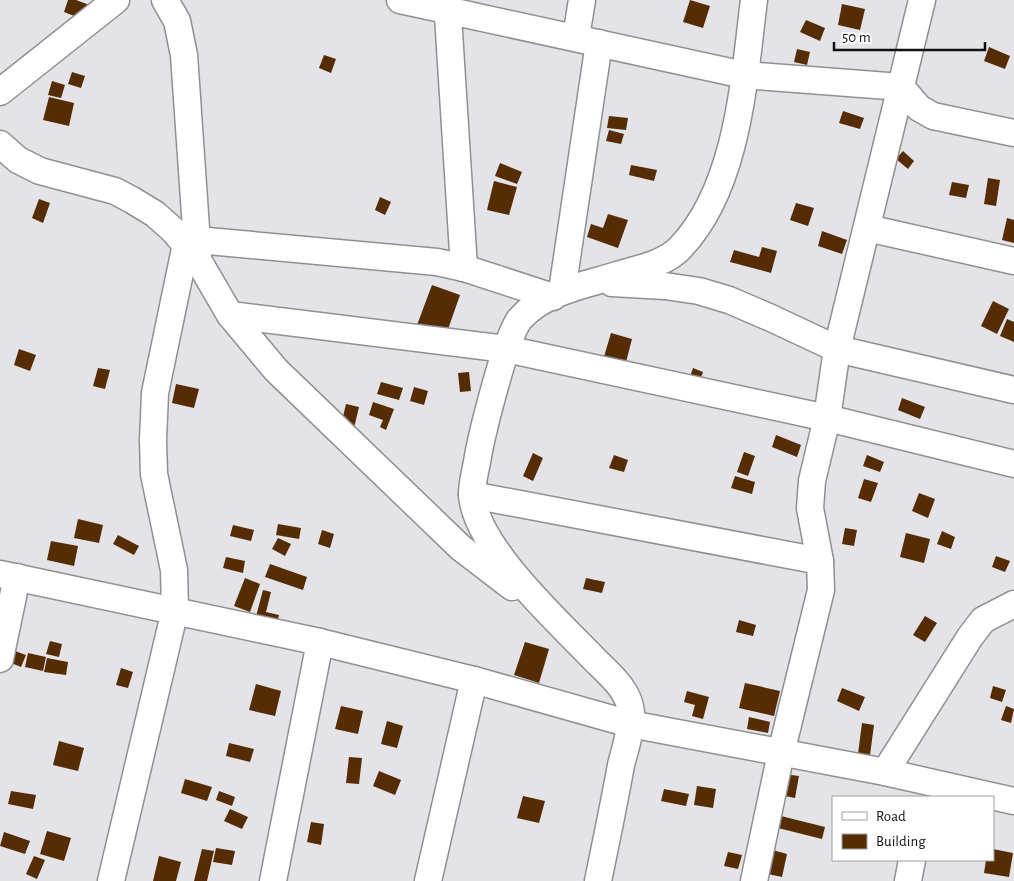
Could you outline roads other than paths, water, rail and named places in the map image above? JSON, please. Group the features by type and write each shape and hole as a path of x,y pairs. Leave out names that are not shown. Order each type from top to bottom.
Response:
{"street":[{"path":"0,92 116,0"},
{"path":"112,881 175,610 174,570 154,474 155,393 194,248 184,55 177,21 165,0"},
{"path":"400,0 448,4 587,40 744,75 901,87 920,108 933,116 1014,133"},
{"path":"558,294 587,40 582,0"},
{"path":"598,881 631,711 618,684 559,622 497,552 479,521 472,495 477,459 506,349 519,319 558,294 652,265 678,251 696,230 714,202 726,170 744,75 754,0"},
{"path":"754,881 781,753 822,590 820,561 810,508 812,481 827,418 837,349 922,0"},
{"path":"448,4 464,268"},
{"path":"0,144 18,160 40,171 114,192 132,200 154,214 194,248 230,314 276,370 461,548 559,622"},
{"path":"867,228 1014,261"},
{"path":"194,248 437,262 558,294"},
{"path":"594,282 665,286 699,291 729,300 837,349 1014,390"},
{"path":"230,314 506,349 827,418 1014,464"},
{"path":"472,495 820,561"},
{"path":"0,659 9,576 320,642 474,680 630,724 885,772 928,791 971,796"},
{"path":"885,772 970,637 984,620 1014,604"},
{"path":"273,881 320,642"},
{"path":"428,881 474,680"},
{"path":"994,799 1014,801"},
{"path":"908,881 912,861"}]}
